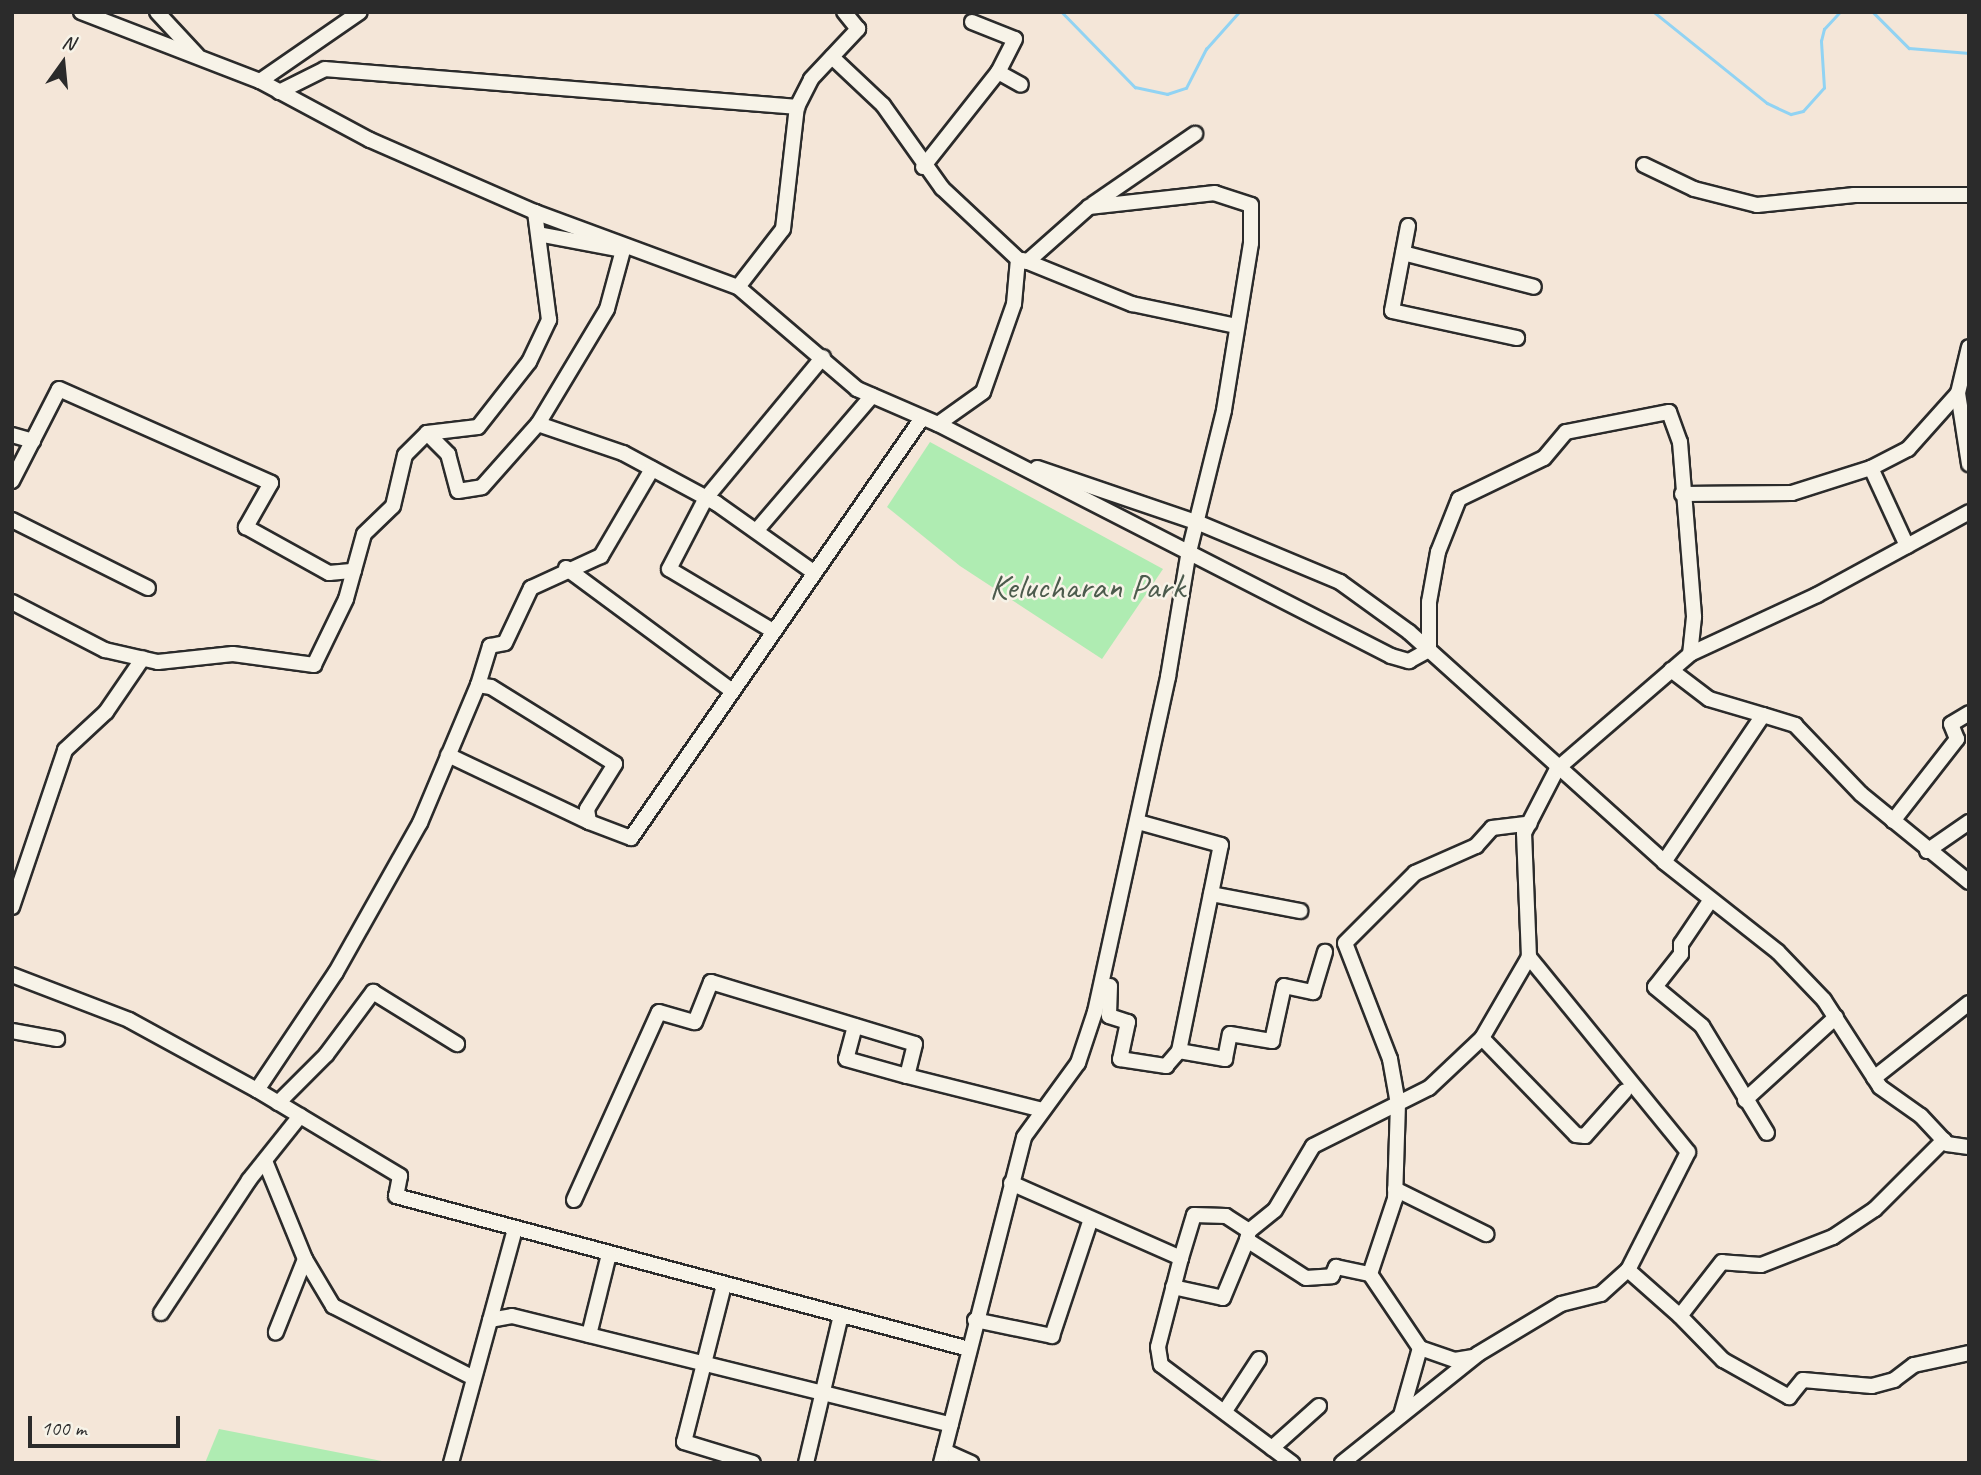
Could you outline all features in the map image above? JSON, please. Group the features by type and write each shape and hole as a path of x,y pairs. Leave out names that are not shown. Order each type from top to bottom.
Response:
{"street":[{"path":"81,12 260,81 535,212 738,287 872,396 938,424 1188,556 1391,656 1409,661 1429,650"},
{"path":"260,81 360,12"},
{"path":"738,287 783,229 797,107 832,57 858,29 844,12"},
{"path":"147,38 160,13 198,56"},
{"path":"923,167 998,72 1015,39 972,22"},
{"path":"832,57 883,105 923,167 1023,260 1132,304 1236,327"},
{"path":"279,92 325,69 797,107"},
{"path":"998,72 1021,85"},
{"path":"938,424 983,391 1014,304 1023,260 1089,207 1195,134"},
{"path":"1644,165 1694,189 1757,205 1854,195 1969,195"},
{"path":"971,1463 942,1457 1024,1137 1087,1043 1138,822 1188,556 1199,523 1251,243 1251,205 1215,193 1089,207"},
{"path":"12,602 105,650 158,662 233,654 314,665 354,570 364,534 393,506 405,455 427,433 478,427 528,362 549,320 535,212"},
{"path":"1408,226 1392,311 1517,338"},
{"path":"427,433 448,454 458,492 482,487 538,424 607,309 623,250 538,234"},
{"path":"1404,253 1534,287"},
{"path":"1969,347 1958,393 1969,464"},
{"path":"773,631 669,569 706,498 823,357"},
{"path":"12,481 59,389 271,483 246,527 330,573 354,570"},
{"path":"1682,494 1792,493 1871,468 1908,449 1958,393"},
{"path":"757,530 872,396"},
{"path":"1429,650 1429,603 1438,552 1459,499 1544,458 1566,432 1669,412 1679,442 1694,617 1690,654"},
{"path":"448,755 589,822 631,838 922,418"},
{"path":"538,424 652,469 706,498 757,530 815,573"},
{"path":"12,435 33,441"},
{"path":"995,454 1199,523 1340,582 1429,650 1557,769 1664,862 1710,901 1778,952 1836,1017 1874,1078 1944,1140 1967,1143"},
{"path":"1871,468 1907,545"},
{"path":"257,1090 336,972 420,823 478,685 490,646 505,643 531,588 566,568 600,556 652,469"},
{"path":"1173,1287 1223,1298 1248,1236 1275,1210 1313,1146 1429,1088 1482,1038 1529,957 1524,833 1557,769 1690,654 1969,512"},
{"path":"12,520 148,588"},
{"path":"566,568 731,690"},
{"path":"12,907 65,750 106,712 143,658"},
{"path":"1671,670 1709,699 1795,724 1893,821 1927,851 1969,882"},
{"path":"478,685 491,687 615,764 587,808 589,822"},
{"path":"1893,821 1957,739 1951,724 1969,713"},
{"path":"1664,862 1763,715"},
{"path":"1110,986 1109,1016 1128,1022 1120,1059 1166,1066 1179,1051 1221,845 1138,822"},
{"path":"1927,851 1969,822"},
{"path":"1370,1274 1395,1189 1398,1104 1390,1059 1345,943 1415,873 1476,846 1492,828 1530,823"},
{"path":"1211,894 1300,911"},
{"path":"1710,901 1681,944 1681,954 1655,987 1702,1026 1767,1133"},
{"path":"1179,1051 1224,1059 1230,1034 1272,1041 1284,986 1314,992 1325,952"},
{"path":"1342,1463 1475,1356 1561,1304 1601,1294 1628,1270 1689,1152 1529,957"},
{"path":"12,975 129,1020 278,1102 400,1176 396,1196 969,1349"},
{"path":"574,1200 659,1012 695,1022 711,982 915,1044 907,1076"},
{"path":"278,1102 326,1055 373,992 457,1044"},
{"path":"1874,1078 1969,1003"},
{"path":"1745,1100 1836,1017"},
{"path":"855,1026 846,1059 1042,1110"},
{"path":"12,1031 57,1039"},
{"path":"1482,1038 1576,1135 1585,1136 1625,1091"},
{"path":"161,1313 265,1161 300,1116"},
{"path":"1679,1316 1722,1262 1761,1265 1833,1237 1875,1209 1944,1140"},
{"path":"265,1161 305,1259 333,1306 474,1378"},
{"path":"1011,1183 1181,1258"},
{"path":"1395,1189 1486,1234"},
{"path":"1292,1463 1161,1365 1158,1347 1194,1215 1226,1216 1248,1236 1306,1278 1332,1276 1336,1267 1370,1274 1420,1349 1455,1360 1475,1356"},
{"path":"975,1320 1052,1336 1091,1219"},
{"path":"451,1463 515,1229"},
{"path":"589,1335 609,1254"},
{"path":"276,1332 305,1259"},
{"path":"1628,1270 1723,1360 1789,1397 1803,1380 1872,1387 1914,1365 1969,1353"},
{"path":"724,1284 684,1442 752,1463"},
{"path":"806,1463 841,1315"},
{"path":"490,1321 512,1316 951,1424"},
{"path":"1401,1416 1420,1349"},
{"path":"1225,1411 1259,1359"},
{"path":"1272,1447 1320,1406"}],"green space":[{"name":"Kelucharan Park","path":"930,442 1163,569 1102,659 960,566 887,507"},
{"path":"219,1429 392,1463 205,1463"}],"waterway":[{"path":"1062,12 1135,87 1167,94 1186,88 1206,49 1239,12"},
{"path":"1654,12 1767,103 1791,114 1803,111 1824,88 1821,41 1824,29 1840,12"},
{"path":"1873,12 1909,48 1969,53"}]}
